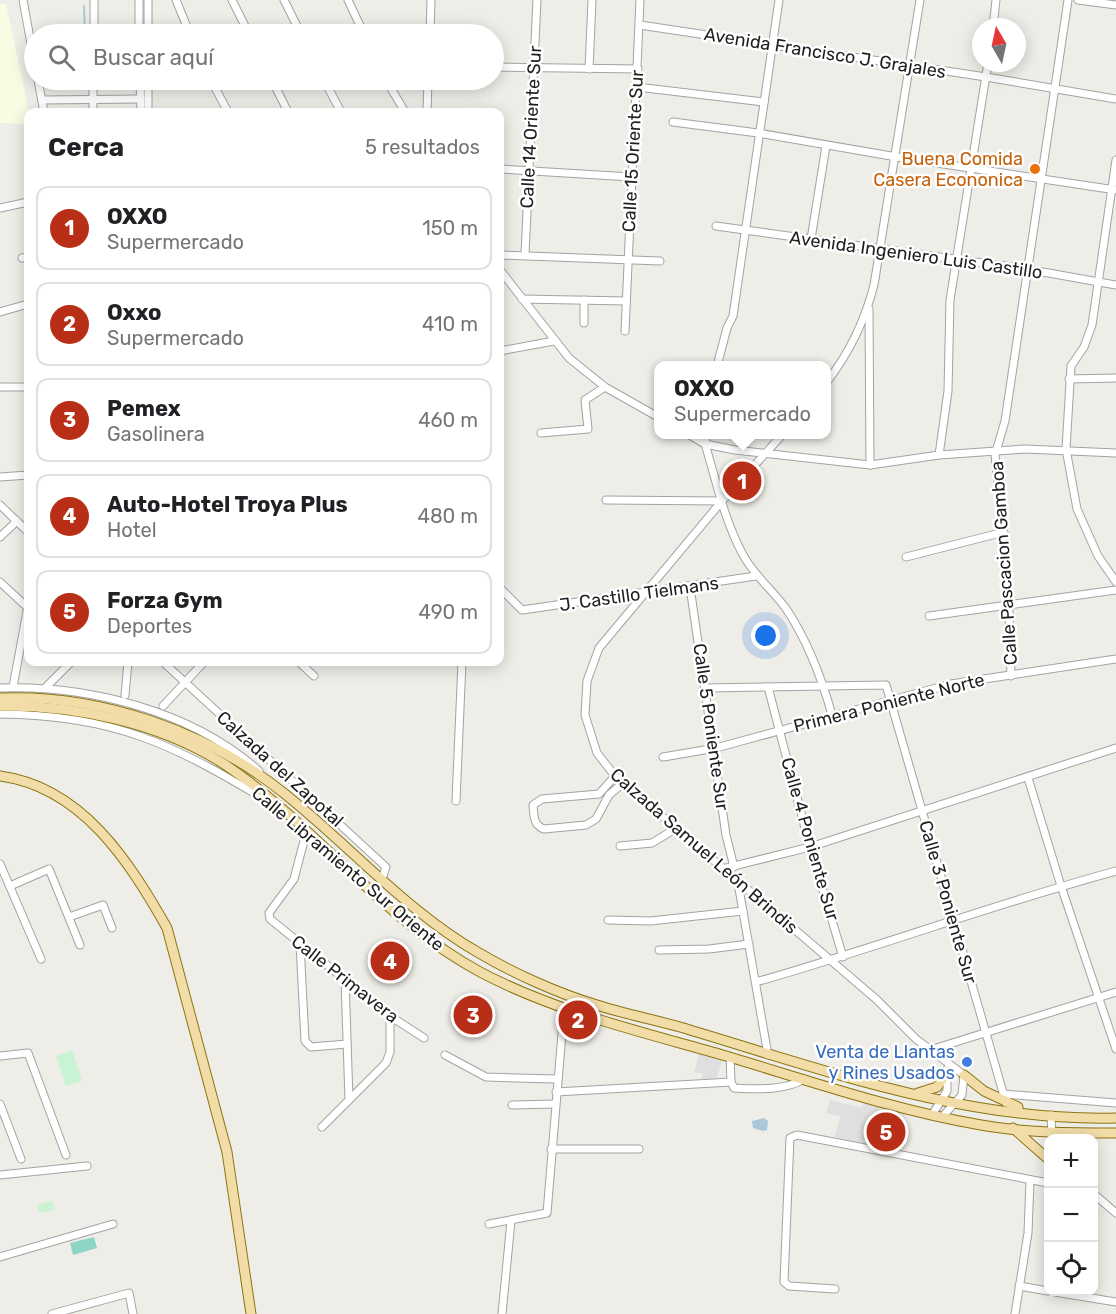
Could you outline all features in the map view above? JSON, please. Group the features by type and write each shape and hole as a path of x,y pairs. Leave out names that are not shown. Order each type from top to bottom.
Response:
{"main road":[{"name":"Calle Libramiento Sur Oriente","path":"0,698 74,702 152,721 181,732 231,757 284,793 382,879 452,936 518,973 594,1005 678,1026 768,1055 907,1094 1034,1114 1116,1118"},
{"name":"Calle Libramiento Sur Oriente","path":"0,706 68,710 101,716 194,748 224,765 277,807 398,915 448,953 484,974 564,1010 937,1116 984,1126 1046,1134"},
{"path":"0,776 44,787 80,810 112,846 150,897 167,928 227,1152 251,1314"},
{"path":"907,1094 927,1092 937,1087 946,1066"},
{"path":"964,1075 984,1091 1005,1098 1034,1114"},
{"path":"1013,1128 1044,1155"},
{"name":"Calle Libramiento Sur Oriente","path":"1098,1134 1116,1133"}],"street":[{"path":"22,0 28,24"},
{"path":"94,0 94,24"},
{"path":"139,0 139,24"},
{"path":"148,0 148,24"},
{"path":"176,0 186,24"},
{"path":"232,0 244,24"},
{"path":"284,0 296,24"},
{"path":"348,0 359,24"},
{"path":"430,24 431,0"},
{"name":"Calle 14 Oriente Sur","path":"525,254 537,0"},
{"path":"588,69 592,0"},
{"name":"Calle 15 Oriente Sur","path":"625,330 640,0"},
{"path":"718,361 727,328 733,316 778,0"},
{"path":"870,465 869,305 897,157 920,0"},
{"path":"994,18 996,0"},
{"name":"Calle Pascacion Gamboa","path":"1011,676 1004,532 995,455 1005,421 1068,0"},
{"path":"1078,0 1116,5"},
{"name":"Avenida Francisco J. Grajales","path":"640,25 1116,99"},
{"path":"504,67 638,69"},
{"path":"939,455 948,391 950,300 987,72"},
{"path":"637,87 764,102"},
{"path":"40,90 43,108"},
{"path":"93,90 93,108"},
{"path":"141,90 141,108"},
{"path":"148,90 148,108"},
{"path":"216,90 226,108"},
{"path":"277,90 286,108"},
{"path":"329,90 339,108"},
{"path":"392,90 403,108"},
{"path":"427,108 428,90"},
{"path":"42,100 141,99"},
{"path":"673,122 758,133 826,146 1114,190"},
{"path":"811,239 826,146"},
{"path":"1116,160 1114,190 1097,282 1092,325 1084,347 1071,366 1065,449 1077,508 1098,556 1116,582"},
{"path":"504,169 631,177"},
{"path":"0,208 24,203"},
{"name":"Avenida Ingeniero Luis Castillo","path":"716,226 1026,269 1116,285"},
{"path":"504,255 660,261"},
{"path":"504,275 554,341 581,369 605,387 654,415"},
{"path":"522,299 626,301"},
{"path":"584,300 584,323"},
{"path":"0,312 24,305"},
{"path":"831,376 843,360 869,305"},
{"path":"504,350 554,341"},
{"path":"1069,379 1116,378"},
{"path":"0,387 24,387"},
{"path":"541,434 588,429 585,400 605,387"},
{"path":"696,439 705,444 767,454 870,465 939,455 998,451 1065,449 1116,453"},
{"path":"706,439 705,444 722,501 742,553 756,576 786,608 824,685 832,715"},
{"name":"Calzada Samuel León Brindis","path":"780,439 722,501 599,648 591,664 584,696 585,716 590,738 597,753 622,783 876,999 946,1066 964,1075"},
{"path":"0,477 24,475"},
{"path":"606,500 722,501"},
{"path":"0,505 24,527"},
{"path":"0,537 17,520"},
{"path":"906,557 1004,532"},
{"name":"J. Castillo Tielmans","path":"504,592 522,610 756,576"},
{"path":"0,582 24,603"},
{"name":"Calle 5 Poniente Sur","path":"690,587 716,748 726,835 734,867"},
{"path":"929,616 1116,590"},
{"path":"13,687 24,628"},
{"name":"Primera Poniente Norte","path":"663,757 716,748 951,684 1116,659"},
{"path":"45,688 67,666"},
{"path":"125,695 128,666"},
{"name":"Calzada del Zapotal","path":"167,666 372,853 386,867 382,879"},
{"path":"163,706 200,666"},
{"path":"303,666 314,676"},
{"path":"456,801 462,666"},
{"path":"706,688 882,683 885,685 890,702"},
{"name":"Calle 4 Poniente Sur","path":"768,687 810,847 843,957"},
{"path":"0,688 45,688 110,700 156,712 185,724 241,755 284,793"},
{"name":"Calle 3 Poniente Sur","path":"890,702 1005,1098"},
{"path":"0,714 63,716 98,722 148,738 222,774 277,807"},
{"path":"722,869 810,847 1116,748"},
{"path":"615,776 599,794 542,799 533,805 534,820 538,827 544,829 586,825 596,819 609,795 622,783"},
{"path":"1028,778 1061,886 1116,1049"},
{"path":"620,846 652,843 675,829"},
{"name":"Calle Primavera","path":"306,833 294,879 268,917 390,1016 424,1038"},
{"path":"364,863 372,853"},
{"path":"0,864 41,959"},
{"path":"10,886 49,869 80,945"},
{"path":"756,982 831,961 1061,886 1116,871"},
{"path":"738,883 768,1055"},
{"path":"69,917 102,905 112,928"},
{"path":"608,920 650,921 743,911"},
{"path":"300,944 305,1041 307,1045 347,1044"},
{"path":"659,950 708,949 749,944"},
{"path":"345,979 349,1100"},
{"path":"930,1050 1116,992"},
{"path":"489,1224 547,1213 556,1079 564,1010"},
{"path":"322,1127 386,1063 390,1052 390,1016"},
{"path":"0,1056 28,1053 66,1155"},
{"path":"444,1055 486,1077 556,1079"},
{"path":"730,1058 731,1082 734,1088 789,1085 804,1079"},
{"path":"937,1116 949,1083 946,1066"},
{"path":"937,1116 957,1102 962,1095 964,1075"},
{"path":"556,1092 731,1082"},
{"path":"1005,1098 1116,1103"},
{"path":"0,1104 21,1159"},
{"path":"512,1105 555,1104"},
{"path":"1051,1115 1052,1134"},
{"path":"834,1290 786,1285 790,1138 797,1134 1044,1183"},
{"path":"551,1149 639,1149"},
{"path":"0,1175 87,1166"},
{"path":"1015,1314 1028,1233 1030,1181"},
{"path":"1098,1197 1116,1212"},
{"path":"502,1314 511,1221"},
{"path":"0,1257 113,1224"},
{"path":"1019,1286 1044,1290"},
{"path":"52,1314 129,1293 133,1314"},
{"path":"1079,1296 1116,1302"}],"shaded area":[{"path":"0,4 6,4 28,108 24,108 24,124 0,123"},
{"path":"699,1054 722,1061 717,1078 701,1079 703,1073 694,1073"},
{"path":"830,1100 862,1108 865,1100 880,1104 870,1145 835,1137 840,1116 826,1113"}],"green space":[{"path":"72,1050 82,1081 66,1086 56,1056"},
{"path":"52,1201 55,1210 39,1213 37,1205"},
{"path":"94,1237 97,1248 73,1255 70,1243"}],"water":[{"path":"764,1118 768,1121 767,1130 753,1128 752,1121"}],"waterway":[{"path":"84,6 85,24"}],"place":[{"name":"Buena Comida Casera Econonica","path":"1035,169"},
{"name":"OXXO","path":"742,481"},
{"name":"Auto-Hotel Troya Plus","path":"390,961"},
{"name":"Pemex","path":"473,1015"},
{"name":"Oxxo","path":"578,1020"},
{"name":"Venta de Llantas y Rines Usados","path":"967,1062"},
{"name":"Forza Gym","path":"886,1132"}]}
